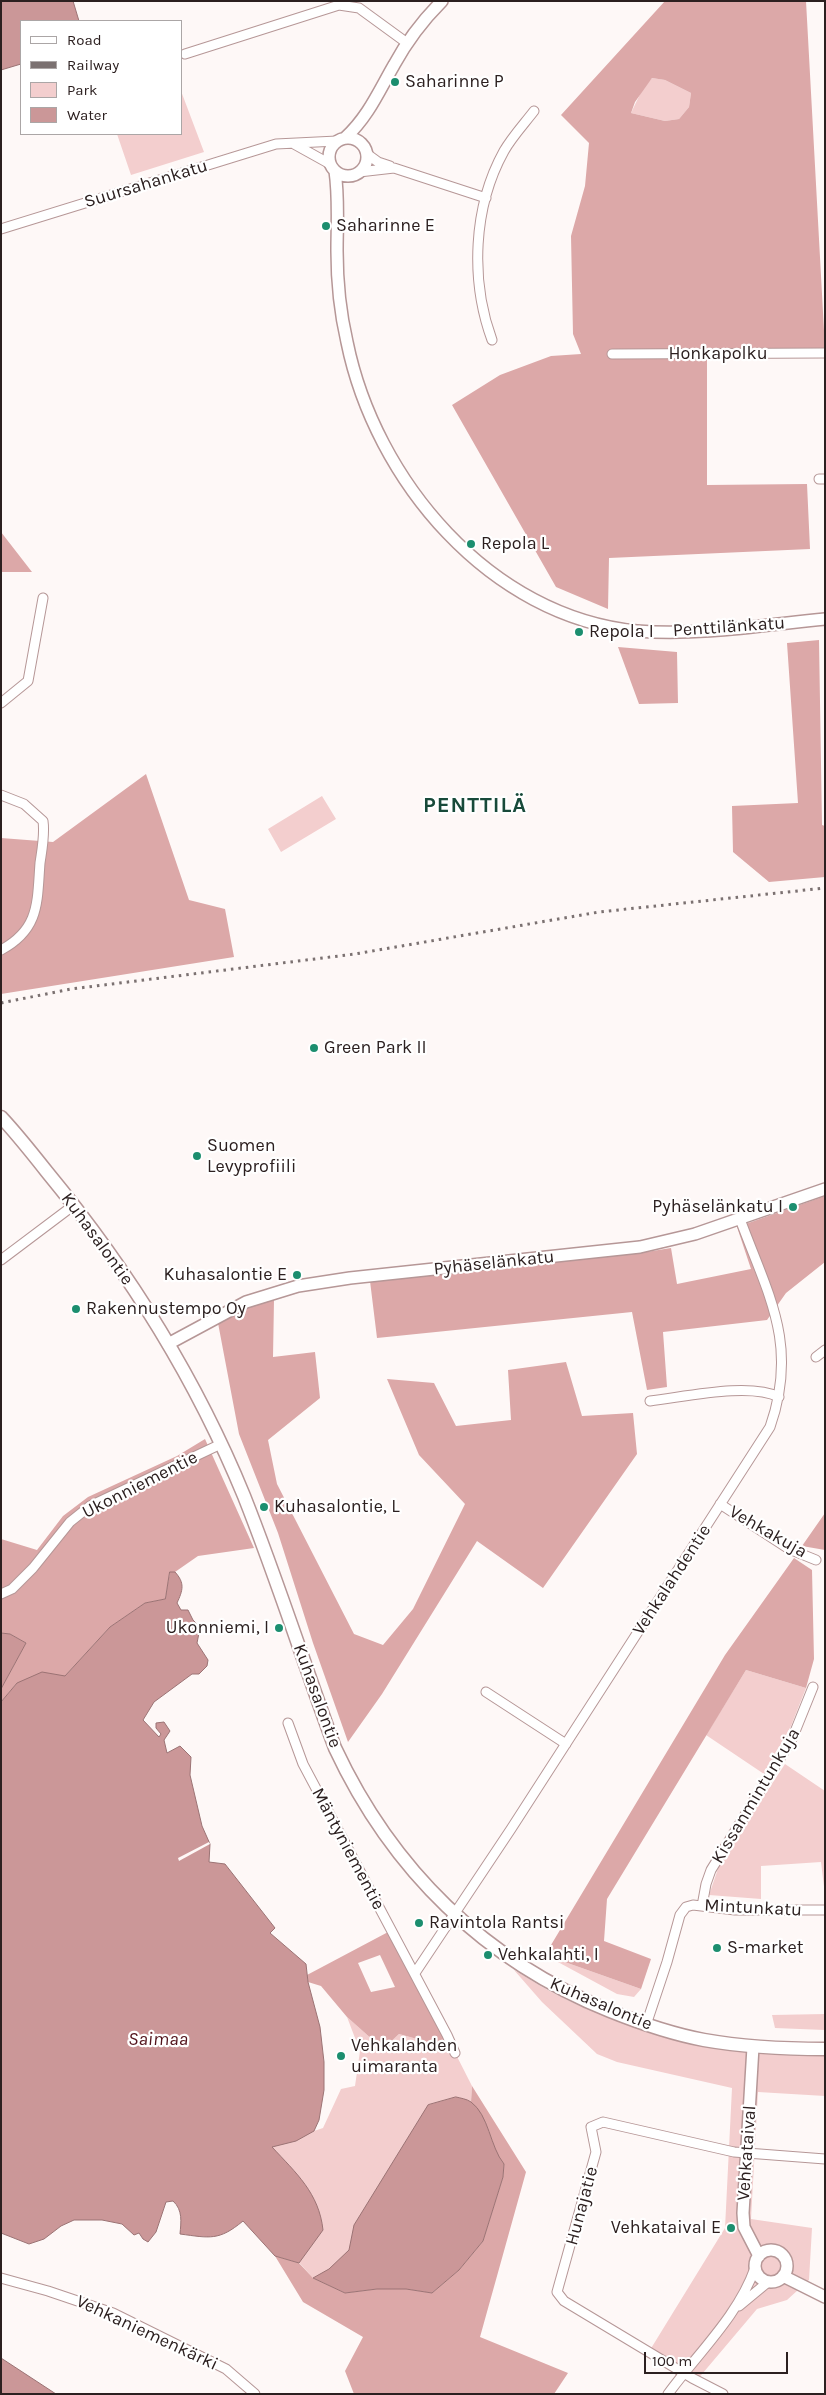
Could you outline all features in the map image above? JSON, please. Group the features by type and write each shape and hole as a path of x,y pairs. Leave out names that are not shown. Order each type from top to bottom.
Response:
{"main road":[{"name":"Kuhasalontie","path":"1,1116 74,1205 119,1265 168,1344 221,1444 263,1546 335,1748 350,1781 388,1840 410,1867 455,1914 506,1956 577,1998 646,2025 702,2040 753,2047 825,2049"}],"street":[{"path":"333,168 330,151 359,125 376,99 407,43 427,16 442,1"},
{"path":"185,54 339,5 359,8 407,43"},
{"path":"338,205 355,174 365,166 366,129 376,99"},
{"path":"492,340 484,307 478,261 479,230 486,198 506,149 534,111"},
{"path":"341,140 358,140 365,150 378,162 486,198"},
{"name":"Suursahankatu","path":"1,229 276,144 341,140"},
{"path":"291,143 343,175 394,168"},
{"name":"Penttilänkatu","path":"333,168 338,205 337,252 341,304 346,341 359,390 392,461 410,490 437,521 473,556 509,585 546,606 589,622 614,627 636,630 682,631 825,619"},
{"name":"Honkapolku","path":"612,354 825,353"},
{"path":"1,703 28,681 43,598"},
{"path":"1,795 24,804 43,821 44,832 39,895 34,919 16,942 1,950"},
{"name":"Pyhäselänkatu","path":"168,1344 246,1302 298,1286 350,1278 640,1247 740,1219 825,1189"},
{"path":"1,1260 74,1205"},
{"name":"Vehkalahdentie","path":"414,1973 455,1914 566,1744 770,1427 779,1397 783,1371 780,1333 740,1219"},
{"path":"816,1357 825,1350"},
{"path":"650,1401 739,1391 767,1391 779,1397"},
{"name":"Ukonniementie","path":"1,1594 12,1589 33,1568 70,1522 90,1506 221,1444"},
{"name":"Vehkakuja","path":"720,1504 789,1549 816,1560"},
{"name":"Kissanmintunkuja","path":"702,1906 706,1884 714,1864 792,1739 813,1687"},
{"path":"486,1692 566,1744"},
{"name":"Mäntyniementie","path":"288,1723 303,1764 448,2035 455,2053"},
{"name":"Mintunkatu","path":"646,2025 680,1915 686,1907 693,1905 734,1910 825,1910"},
{"name":"Vehkataival","path":"753,2047 745,2154 744,2226 759,2256"},
{"name":"Hunajatie","path":"684,2373 564,2301 558,2292 596,2152 591,2127 604,2122 745,2154"},
{"path":"745,2154 825,2159"},
{"path":"668,2394 735,2310 749,2284 759,2256 770,2250 781,2254 787,2265 783,2276 774,2282 762,2280 755,2268"},
{"path":"783,2276 825,2297"},
{"name":"Vehkaniemenkärki","path":"1,2278 48,2291 113,2313 226,2369 255,2394"},
{"path":"735,2310 768,2282"},
{"path":"684,2373 723,2394"}],"green space":[{"path":"652,78 665,80 691,93 689,107 679,119 665,121 631,113 643,88"},
{"path":"182,94 204,152 131,175 117,135 182,135"},
{"path":"322,796 336,819 281,852 268,829"},
{"path":"746,1670 806,1688 791,1726 764,1774 706,1735"},
{"path":"785,1764 825,1791 825,1895 821,1862 761,1866 761,1899 709,1895 720,1863"},
{"path":"545,1955 641,1989 634,1997 617,1994"},
{"path":"514,1970 563,1998 594,2012 658,2033 724,2048 757,2052 825,2055 825,2096 758,2092 751,2219 812,2228 809,2280 787,2300 757,2309 697,2380 650,2350 725,2228 732,2088 617,2062 597,2054 542,2002"},
{"path":"825,2014 825,2030 775,2028 772,2015"},
{"path":"347,2017 383,2049 399,2034 442,2046 444,2031 472,2086 471,2102 503,2177 483,2241 313,2278 288,2250 203,2136 314,2131 323,2128 341,2089 355,2086 360,2051"}],"shaded area":[{"path":"665,1 806,1 825,349 707,356 707,485 807,484 810,549 609,558 608,609 556,587 452,405 500,375 551,356 581,354 573,334 571,236 585,186 589,143 561,115","holes":["652,78 665,80 691,93 689,107 679,119 665,121 631,113 635,102"]},
{"path":"1,532 32,572 1,572"},
{"path":"819,640 822,825 825,826 825,877 769,882 733,852 732,806 798,803 787,643"},
{"path":"618,647 677,652 678,703 639,704"},
{"path":"146,774 189,900 225,909 234,957 1,994 1,838 53,842"},
{"path":"825,1196 825,1262 786,1293 767,1320 663,1332 667,1387 647,1390 632,1312 377,1338 370,1281 640,1253 671,1248 677,1284 751,1269 737,1227"},
{"path":"274,1300 273,1357 315,1352 320,1398 268,1440 277,1484 354,1634 383,1645 413,1609 465,1504 419,1455 387,1379 434,1383 456,1426 511,1420 508,1370 566,1362 582,1416 633,1413 637,1454 543,1588 477,1541 382,1694 348,1742 313,1643 278,1533 239,1434 218,1323 247,1308"},
{"path":"205,1439 254,1548 198,1556 175,1572 170,1572 165,1599 145,1603 110,1627 65,1676 17,1683 1,1702 1,1689 26,1643 10,1634 1,1633 1,1539 37,1550 63,1516 88,1497 177,1456"},
{"path":"825,1513 825,1550 802,1546"},
{"path":"794,1558 812,1570 814,1659 806,1688 746,1670 607,1899 604,1941 651,1959 641,1989 545,1955 725,1655"},
{"path":"390,1931 444,2031 442,2046 399,2034 383,2049 347,2017 321,1986 308,1982 307,1975","holes":["380,1955 395,1987 371,1992 358,1963"]},
{"path":"472,2086 526,2172 480,2337 568,2373 554,2394 354,2394 345,2371 363,2337 303,2302 275,2256 299,2263 313,2278 345,2293 377,2289 406,2289 432,2293 459,2270 483,2241 503,2177 504,2165 496,2154 486,2124 471,2102"}],"water":[{"path":"1,1 73,1 79,20 20,20 20,64 1,70"},
{"name":"Saimaa","path":"170,1572 175,1572 182,1583 182,1590 177,1603 181,1610 188,1610 193,1620 203,1630 199,1633 197,1643 208,1660 207,1666 199,1674 192,1674 154,1702 143,1720 159,1737 161,1734 156,1728 156,1723 164,1722 170,1731 164,1740 167,1753 180,1746 191,1757 190,1775 202,1826 210,1844 209,1862 225,1864 275,1928 270,1933 306,1964 308,1982 320,2027 324,2062 324,2090 319,2120 314,2131 296,2141 272,2147 305,2184 317,2205 321,2217 323,2230 299,2263 275,2256 243,2221 227,2232 214,2237 180,2234 180,2212 173,2201 166,2202 156,2232 148,2242 139,2233 134,2235 122,2224 102,2220 74,2220 61,2226 44,2239 29,2244 1,2233 1,1702 17,1683 42,1672 65,1676 110,1627 145,1603 165,1599"},
{"path":"1,1633 10,1634 26,1643 1,1689"},
{"path":"456,2097 469,2101 477,2108 486,2123 495,2149 504,2164 503,2177 483,2241 459,2270 432,2293 406,2289 377,2289 345,2293 313,2278 329,2269 349,2250 354,2225 428,2105"},
{"path":"1,2358 56,2394 1,2394"}],"pier":[{"path":"209,1842 210,1844 179,1861 178,1858"}],"railway":[{"path":"1,1003 71,989 355,954 599,912 825,888"}],"place":[{"name":"Saharinne P","path":"395,82"},
{"name":"Saharinne E","path":"326,226"},
{"name":"Repola L","path":"471,544"},
{"name":"Repola I","path":"579,632"},
{"name":"Green Park II","path":"314,1048"},
{"name":"Suomen Levyprofiili","path":"197,1156"},
{"name":"Pyhäselänkatu I","path":"793,1207"},
{"name":"Kuhasalontie E","path":"297,1275"},
{"name":"Rakennustempo Oy","path":"76,1309"},
{"name":"Kuhasalontie, L","path":"264,1507"},
{"name":"Ukonniemi, I","path":"279,1628"},
{"name":"Ravintola Rantsi","path":"419,1923"},
{"name":"S-market","path":"717,1948"},
{"name":"Vehkalahti, I","path":"488,1955"},
{"name":"Vehkalahden uimaranta","path":"341,2056"},
{"name":"Vehkataival E","path":"731,2228"}],"district":[{"name":"PENTTILÄ","path":"475,806"}]}
